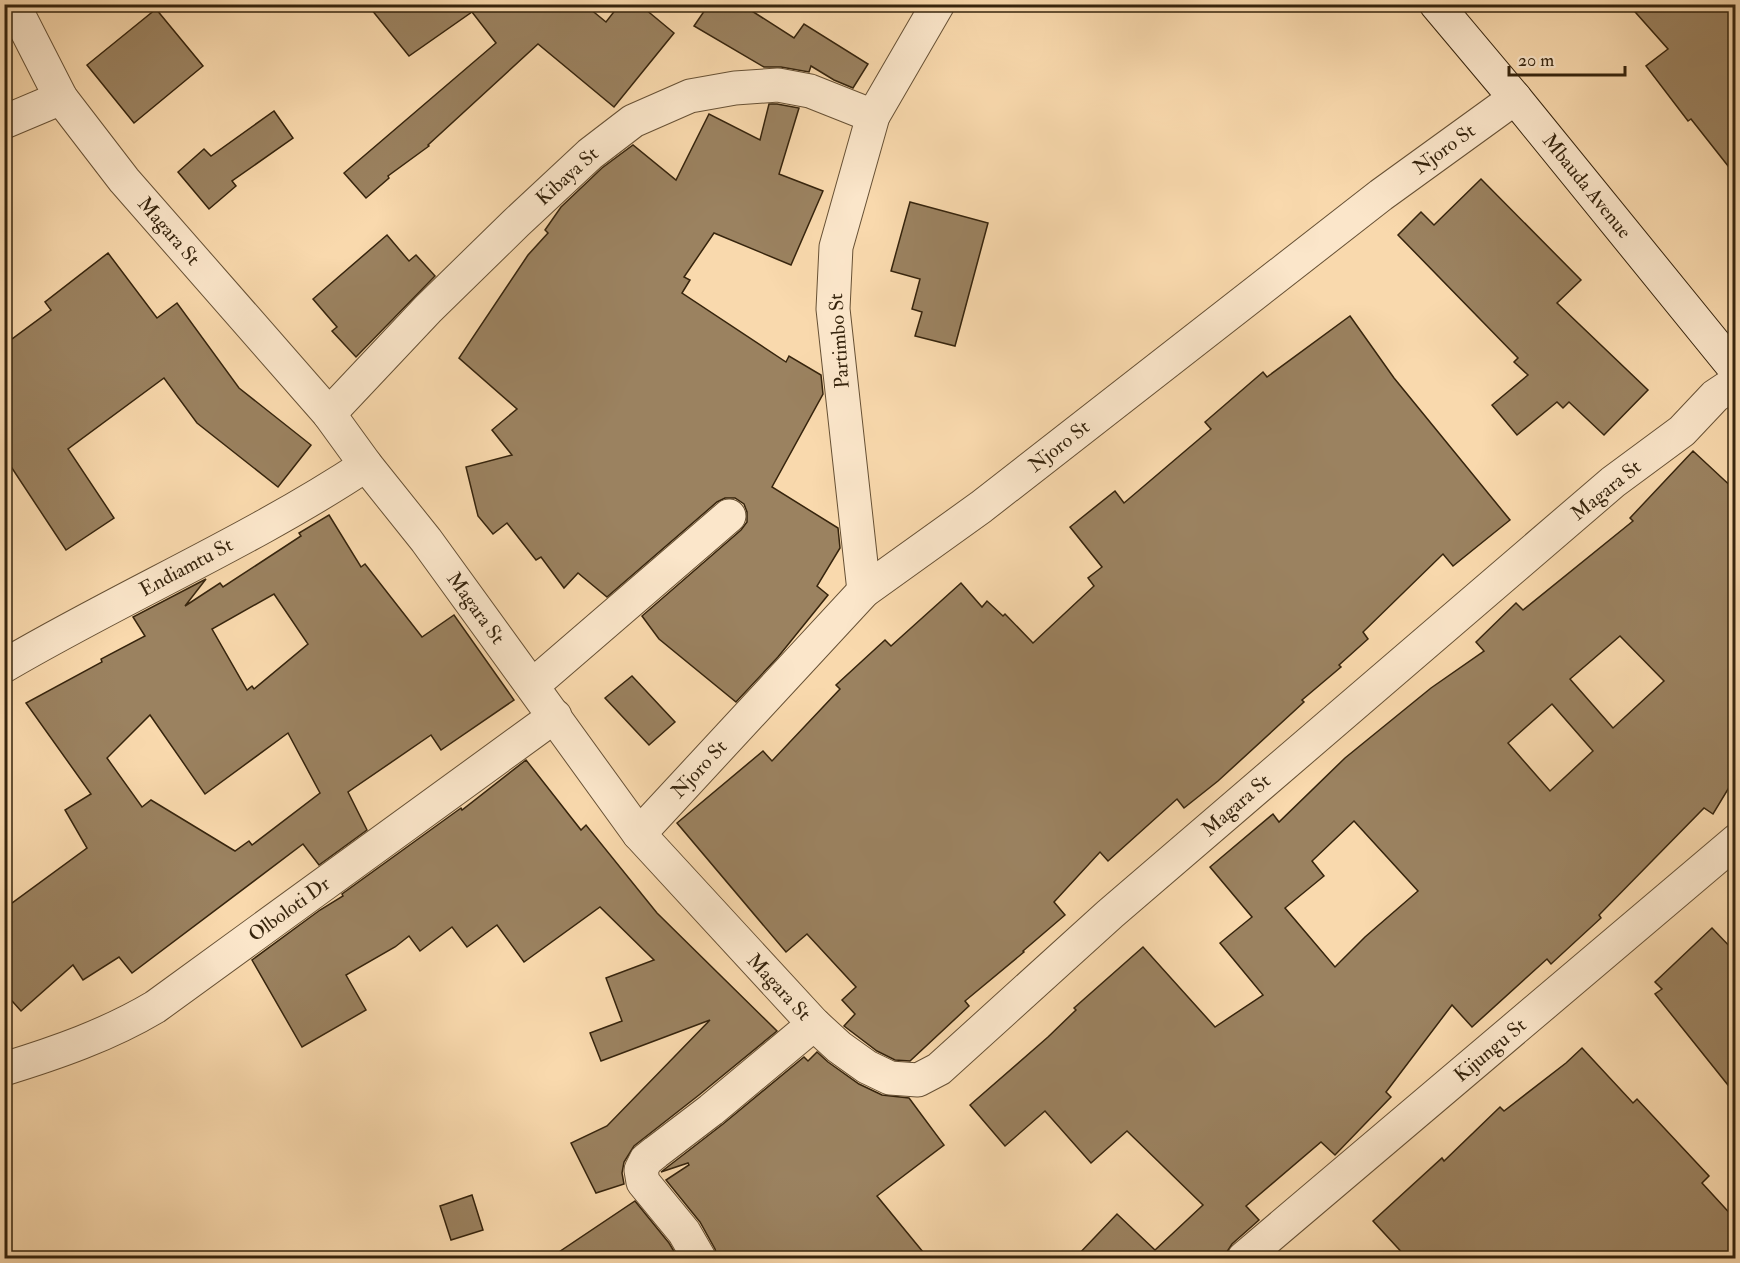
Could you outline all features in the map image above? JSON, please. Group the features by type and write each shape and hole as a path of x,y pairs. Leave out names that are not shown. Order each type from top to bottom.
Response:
{"street":[{"name":"Magara St","path":"13,4 61,98 124,180 329,414 426,540 639,834 814,1024 839,1047 867,1067 890,1078 918,1080 939,1069 1119,906 1613,482 1682,430 1715,396 1736,382"},
{"name":"Partimbo St","path":"864,591 833,309 836,247 873,116 938,4"},
{"name":"Mbauda Avenue","path":"1436,4 1736,370"},
{"name":"Kibaya St","path":"329,414 428,309 516,223 590,154 633,121 690,96 735,88 778,85 810,91 873,116"},
{"path":"4,122 61,98"},
{"name":"Njoro St","path":"639,834 864,591 981,507 1381,195 1515,98"},
{"name":"Endiamtu St","path":"4,666 48,640 297,508 366,465"},
{"path":"533,685 729,516"},
{"name":"Olboloti Dr","path":"4,1069 42,1058 109,1031 155,1007 555,716"},
{"name":"Kijungu St","path":"1244,1258 1736,841"},
{"path":"699,1258 684,1232 643,1182 641,1170 646,1160 711,1110 814,1024"}],"building":[{"path":"367,4 584,4 606,22 620,4 639,4 674,33 614,107 538,44 429,146 388,176 389,178 366,198 344,173 496,43 472,12 409,56"},
{"path":"709,4 741,4 794,38 804,24 868,64 853,88 811,66 809,72 781,67 764,67 694,26"},
{"path":"1628,4 1736,4 1736,176 1691,119 1688,121 1646,66 1668,49"},
{"path":"156,9 203,66 134,123 87,65"},
{"path":"769,104 799,108 779,174 823,191 791,265 714,233 684,277 690,280 682,293 786,362 789,356 821,375 823,394 772,487 838,528 840,548 817,586 828,595 778,657 736,702 659,639 642,616 741,530 747,522 744,504 735,498 725,498 717,502 607,597 578,573 564,588 541,557 536,560 507,523 493,534 478,516 466,467 512,455 492,430 517,409 459,358 528,255 548,233 545,230 561,207 602,168 633,145 676,180 709,114 760,140"},
{"path":"274,111 293,138 232,181 236,186 209,209 178,172 204,149 211,156"},
{"path":"1481,179 1581,280 1557,303 1648,390 1604,435 1569,402 1563,408 1557,402 1517,435 1492,405 1528,375 1514,362 1518,358 1398,235 1421,212 1434,225"},
{"path":"910,202 988,223 955,346 915,336 922,312 912,309 920,279 891,271"},
{"path":"387,235 409,261 416,255 435,276 356,357 332,331 337,327 313,299"},
{"path":"108,253 157,318 177,303 239,388 311,445 278,487 197,423 164,378 68,449 114,518 66,550 4,456 4,345 51,310 45,302"},
{"path":"1350,316 1394,378 1510,520 1453,566 1443,554 1363,632 1368,639 1339,665 1341,667 1302,700 1304,702 1218,781 1184,808 1177,799 1108,861 1100,852 1054,902 1065,915 965,1001 969,1006 910,1061 895,1060 877,1051 844,1026 855,1014 842,1000 856,987 807,934 786,952 677,823 763,751 772,761 840,689 836,685 885,640 891,646 961,583 982,607 987,601 1003,616 1005,614 1033,643 1094,586 1088,578 1102,567 1070,527 1115,491 1124,503 1211,429 1205,422 1263,372 1267,377"},
{"path":"1693,451 1736,491 1736,776 1713,814 1704,808 1599,915 1601,918 1551,964 1547,959 1472,1027 1452,1005 1386,1092 1391,1097 1335,1155 1321,1142 1246,1206 1259,1220 1232,1244 1223,1258 1075,1258 1117,1214 1155,1250 1203,1205 1127,1131 1091,1163 1045,1111 1005,1146 970,1105 1048,1037 1076,1010 1074,1008 1143,947 1215,1027 1263,995 1220,943 1252,917 1210,867 1273,814 1279,822 1345,758 1431,688 1484,651 1476,642 1516,603 1523,610 1633,521 1630,518","holes":["1620,636 1664,681 1613,728 1570,679","1552,704 1593,751 1550,791 1508,743","1354,821 1418,891 1365,937 1335,967 1285,908 1324,876 1312,861"]},
{"path":"329,515 361,567 365,564 422,637 454,615 514,700 441,750 431,735 348,792 367,830 319,865 303,844 132,973 119,957 83,980 73,965 21,1011 4,992 4,909 87,848 65,810 91,794 26,703 145,636 133,617 206,579 185,606 220,583 223,587 301,536 299,533","holes":["274,594 308,644 254,689 252,686 247,690 212,629","150,715 205,794 288,733 320,793 252,845 249,841 235,851 151,800 142,807 107,758"]},
{"path":"632,676 675,722 649,745 605,698"},
{"path":"526,760 581,830 586,825 657,913 777,1031 634,1146 624,1162 622,1173 624,1184 596,1193 571,1143 607,1126 710,1020 601,1061 590,1033 622,1021 606,978 654,960 600,907 524,962 497,925 467,947 452,927 420,951 409,936 395,947 346,975 366,1010 302,1047 252,960 461,808 462,810"},
{"path":"1712,928 1736,953 1736,1095 1655,994 1662,989 1655,982"},
{"path":"1582,1048 1633,1103 1637,1099 1709,1176 1702,1183 1736,1220 1736,1258 1407,1258 1373,1221 1442,1158 1444,1161 1500,1107 1504,1111"},
{"path":"817,1052 859,1084 882,1095 909,1098 944,1145 877,1196 928,1258 718,1258 700,1222 666,1180 689,1165 688,1163 661,1172 804,1057 808,1061"},
{"path":"472,1195 483,1230 451,1240 440,1206"},
{"path":"635,1201 669,1243 678,1258 550,1258"}]}
